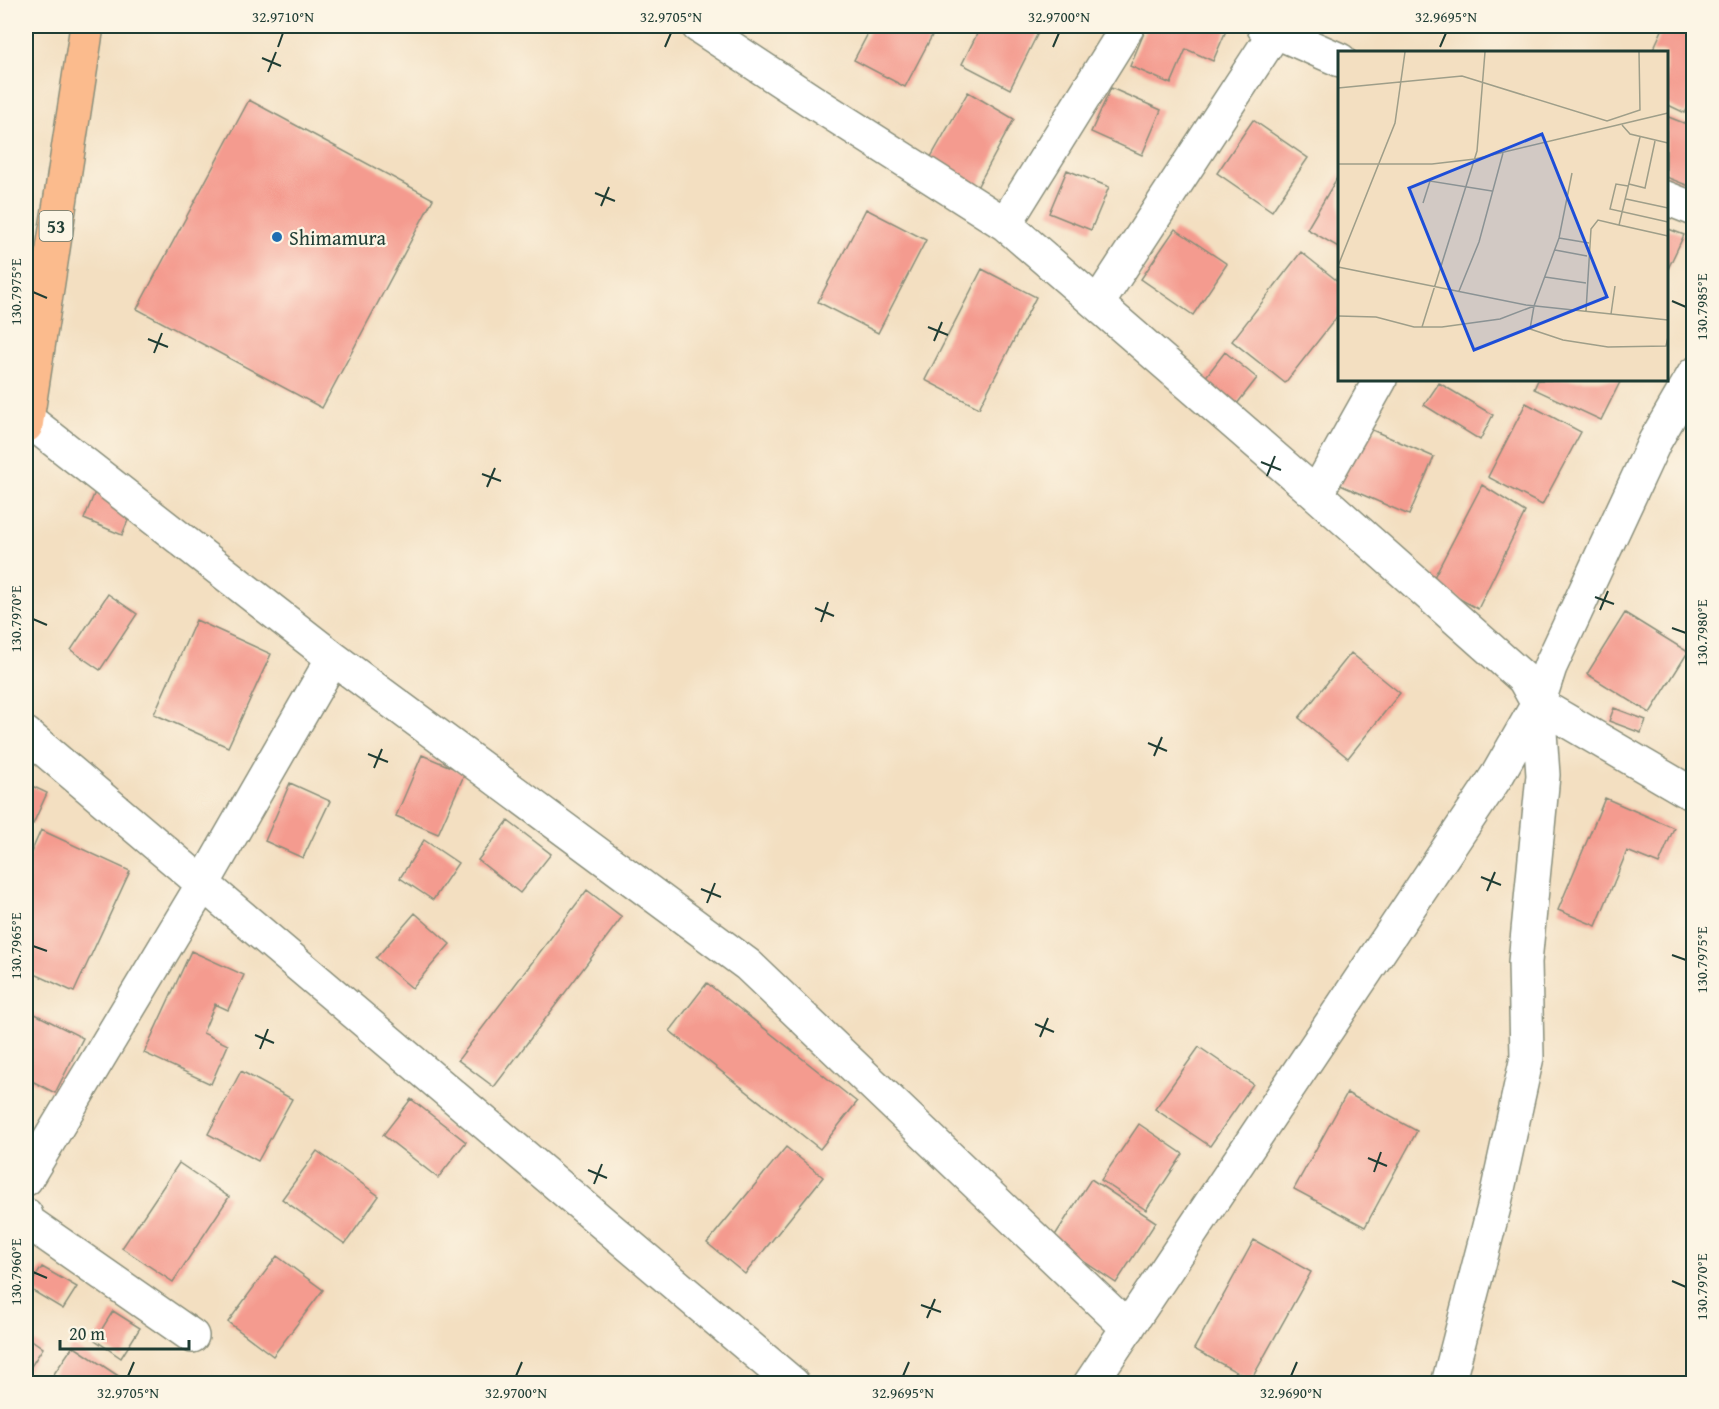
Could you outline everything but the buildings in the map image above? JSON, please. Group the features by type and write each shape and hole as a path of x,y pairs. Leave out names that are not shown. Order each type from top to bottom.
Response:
{"main road":[{"name":"53","path":"26,423 87,26"}],"street":[{"path":"698,26 1005,224 1316,494 1524,679 1538,704 1543,774 1525,962 1527,1057 1494,1207 1448,1383"},
{"path":"1005,224 1128,26"},
{"path":"1098,303 1269,29 1338,59"},
{"path":"1668,199 1694,209"},
{"path":"1090,1383 1498,774 1538,704 1550,667 1655,441 1694,374"},
{"path":"1316,494 1379,381"},
{"path":"26,423 333,658 748,965 1128,1328"},
{"path":"26,1179 203,884 333,658"},
{"path":"1538,704 1694,795"},
{"path":"26,734 793,1383"},
{"path":"26,1215 27,1221 192,1336"}],"place":[{"name":"Shimamura","path":"277,237"}]}
